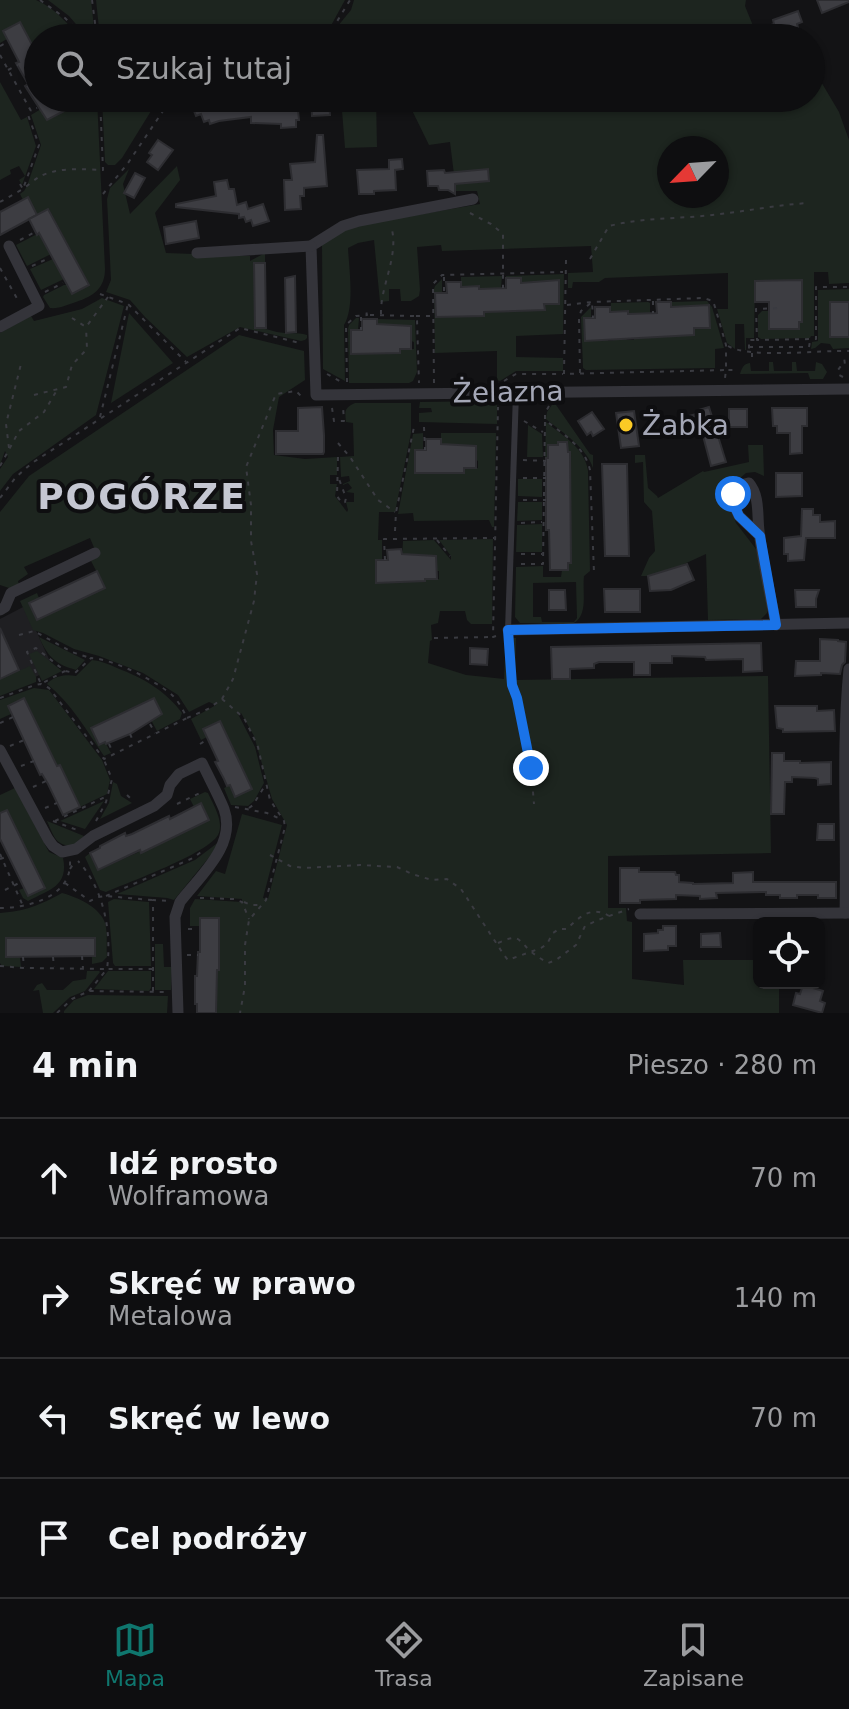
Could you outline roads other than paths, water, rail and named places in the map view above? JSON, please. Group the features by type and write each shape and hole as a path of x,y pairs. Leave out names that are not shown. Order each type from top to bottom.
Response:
{"street":[{"path":"197,253 311,246 343,226 469,200"},
{"path":"0,327 39,306 9,246"},
{"name":"Żelazna","path":"311,246 316,395 848,385"},
{"path":"760,536 776,625"},
{"path":"0,610 5,607 11,593 95,553"},
{"path":"508,630 849,623"},
{"path":"634,912 847,913 844,743 849,669"},
{"path":"3,749 9,770 37,812 53,846 62,852 82,845 89,834 162,801 179,774 202,763 224,808 226,840 178,906 175,917 178,1013"}],"lane":[{"path":"508,630 516,392"}],"place":[{"name":"Żabka","path":"626,425"}],"district":[{"name":"POGÓRZE","path":"142,496"}]}
